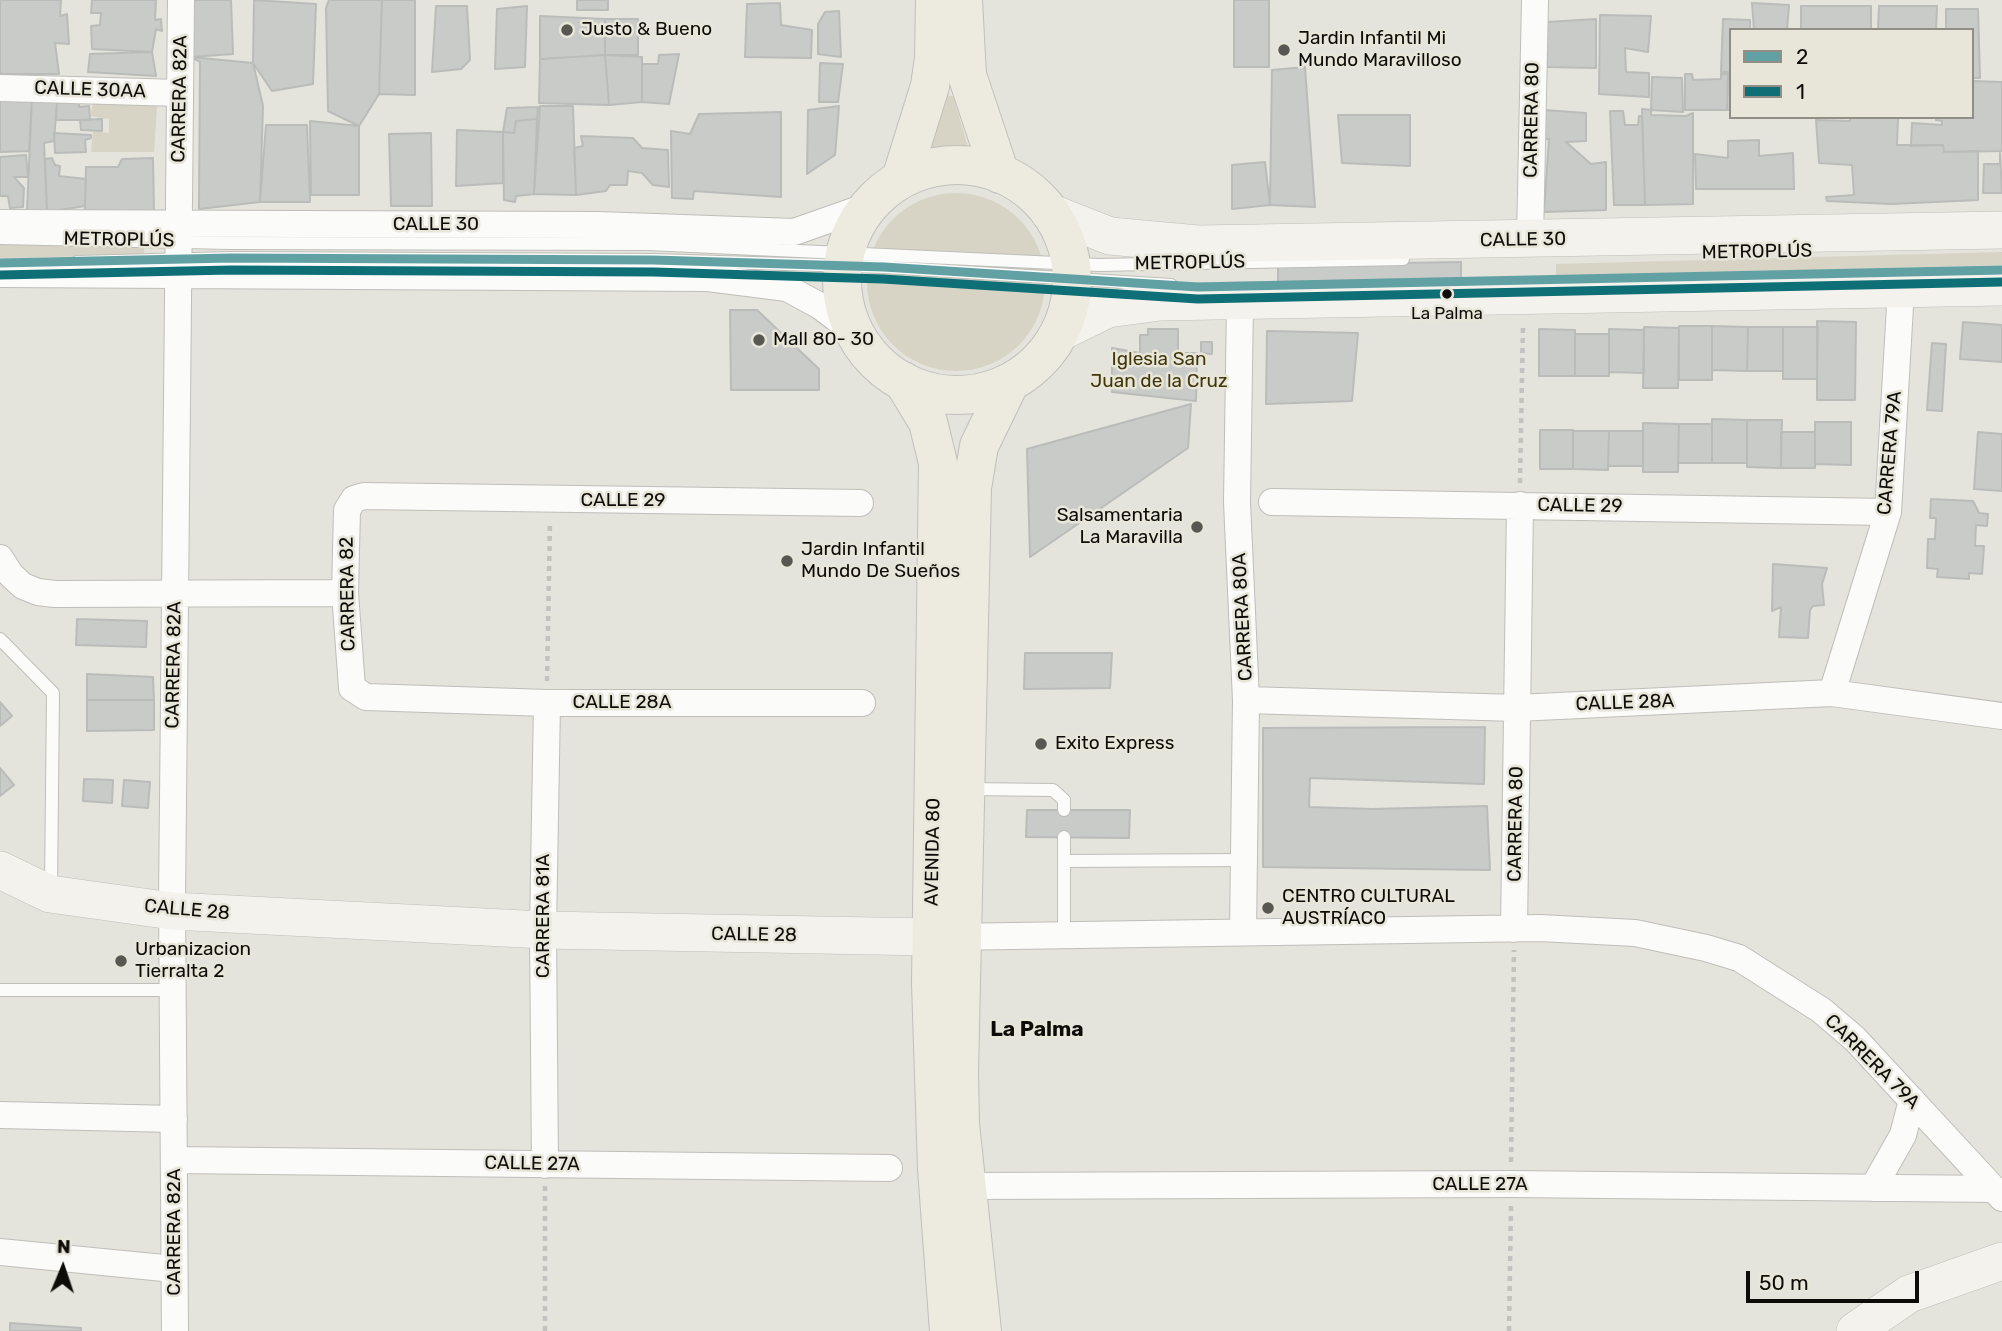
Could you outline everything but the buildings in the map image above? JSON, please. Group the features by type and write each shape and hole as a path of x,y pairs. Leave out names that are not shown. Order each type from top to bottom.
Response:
{"main road":[{"path":"901,179 930,86 934,58 935,0"},
{"path":"963,0 967,75 1000,174"},
{"path":"950,165 975,167 1000,174 1027,190 1049,212 1067,245 1071,271 1069,306 1059,333 1038,361 1010,382 984,391 957,394 929,391 903,381 875,359 853,331 843,299 843,260 853,228 868,206 901,179 925,170 950,165"},
{"name":"CALLE 30","path":"1049,212 1110,236 1153,242 1530,240 2002,230"},
{"path":"1059,333 1100,312 1160,302 2002,287"},
{"name":"AVENIDA 80","path":"903,381 929,422 938,463 946,937 966,1186 982,1331"},
{"name":"AVENIDA 80","path":"949,1331 934,1109 946,937 965,789 974,462 992,416 1010,382"},
{"name":"CALLE 28","path":"0,870 50,894 172,911 543,930 946,937"},
{"path":"1855,1331 1909,1294 2002,1261"}],"street":[{"name":"CARRERA 82A","path":"175,1331 172,911 181,0"},
{"name":"CARRERA 80","path":"1530,240 1535,0"},
{"name":"CALLE 30AA","path":"0,88 180,93"},
{"name":"CALLE 30","path":"0,274 178,250 598,225 794,232 868,206"},
{"name":"CALLE 30","path":"0,223 178,250 743,281 801,293 853,331"},
{"name":"CARRERA 79A","path":"1832,693 1888,512 1901,289"},
{"name":"CARRERA 80A","path":"1240,302 1237,502 1246,700 1243,932"},
{"name":"CALLE 29","path":"386,495 550,500 860,503"},
{"name":"CARRERA 82","path":"383,700 357,694 352,688 345,593 347,510 354,499 386,495"},
{"name":"CALLE 29","path":"1272,502 1888,512"},
{"name":"CARRERA 80","path":"1514,929 1520,505"},
{"path":"5,567 37,592 174,595 345,593"},
{"name":"CALLE 28A","path":"1246,700 1517,708 1832,693 2002,716"},
{"name":"CALLE 28A","path":"383,700 862,703"},
{"name":"CARRERA 81A","path":"545,1164 543,930 547,703"},
{"name":"CARRERA 79A","path":"1514,929 1635,933 1739,958 1821,1010 1854,1040 1998,1194"},
{"name":"CALLE 28","path":"946,937 1514,929"},
{"path":"1873,1188 1903,1135 1912,1100"},
{"path":"0,1115 174,1119"},
{"name":"CALLE 27A","path":"175,1160 889,1168"},
{"name":"CALLE 27A","path":"966,1186 1511,1184 1873,1188 1998,1194"},
{"path":"0,1252 174,1269"}],"lane":[{"name":"METROPLÚS","path":"0,238 178,250"},
{"name":"METROPLÚS","path":"0,263 178,250 648,244 843,260 1071,271 1198,287 2002,270"},
{"name":"METROPLÚS","path":"1071,271 1418,258"},
{"path":"0,639 53,693 50,894"},
{"path":"965,789 1053,790 1064,800 1064,810"},
{"path":"1064,934 1065,837"},
{"path":"1065,861 1243,860"},
{"path":"0,990 173,990"}],"path":[{"path":"1520,505 1523,317"},
{"path":"547,703 550,500"},
{"path":"1509,1331 1514,929"},
{"path":"545,1164 545,1331"}],"shaded area":[{"path":"942,95 953,96 968,147 928,148"},
{"path":"93,104 157,106 154,152 91,152 93,131 109,133 109,119 90,116"},
{"path":"956,193 990,200 1019,219 1038,248 1045,282 1038,316 1019,345 990,364 956,371 922,364 893,345 874,316 867,282 874,248 893,219 922,200"},
{"path":"0,244 144,247 144,255 0,258"},
{"path":"2002,252 2002,265 1556,277 1556,264"}],"transit line":[{"name":"2","path":"0,263 231,258 654,260 884,267 1198,287 2002,270"},
{"name":"1","path":"0,275 231,270 654,272 883,279 1198,299 2002,282"}],"place":[{"name":"Justo & Bueno","path":"567,30"},
{"name":"Jardin Infantil Mi Mundo Maravilloso","path":"1284,50"},
{"name":"La Palma","path":"1447,294"},
{"name":"Mall 80- 30","path":"759,340"},
{"name":"Salsamentaria La Maravilla","path":"1197,527"},
{"name":"Jardin Infantil Mundo De Sueños","path":"787,561"},
{"name":"Exito Express","path":"1041,744"},
{"name":"CENTRO CULTURAL AUSTRÍACO","path":"1268,908"},
{"name":"Urbanizacion Tierralta 2","path":"121,961"}],"district":[{"name":"La Palma","path":"1037,1030"}],"park label":[{"name":"Iglesia San Juan de la Cruz","path":"1159,371"}]}
